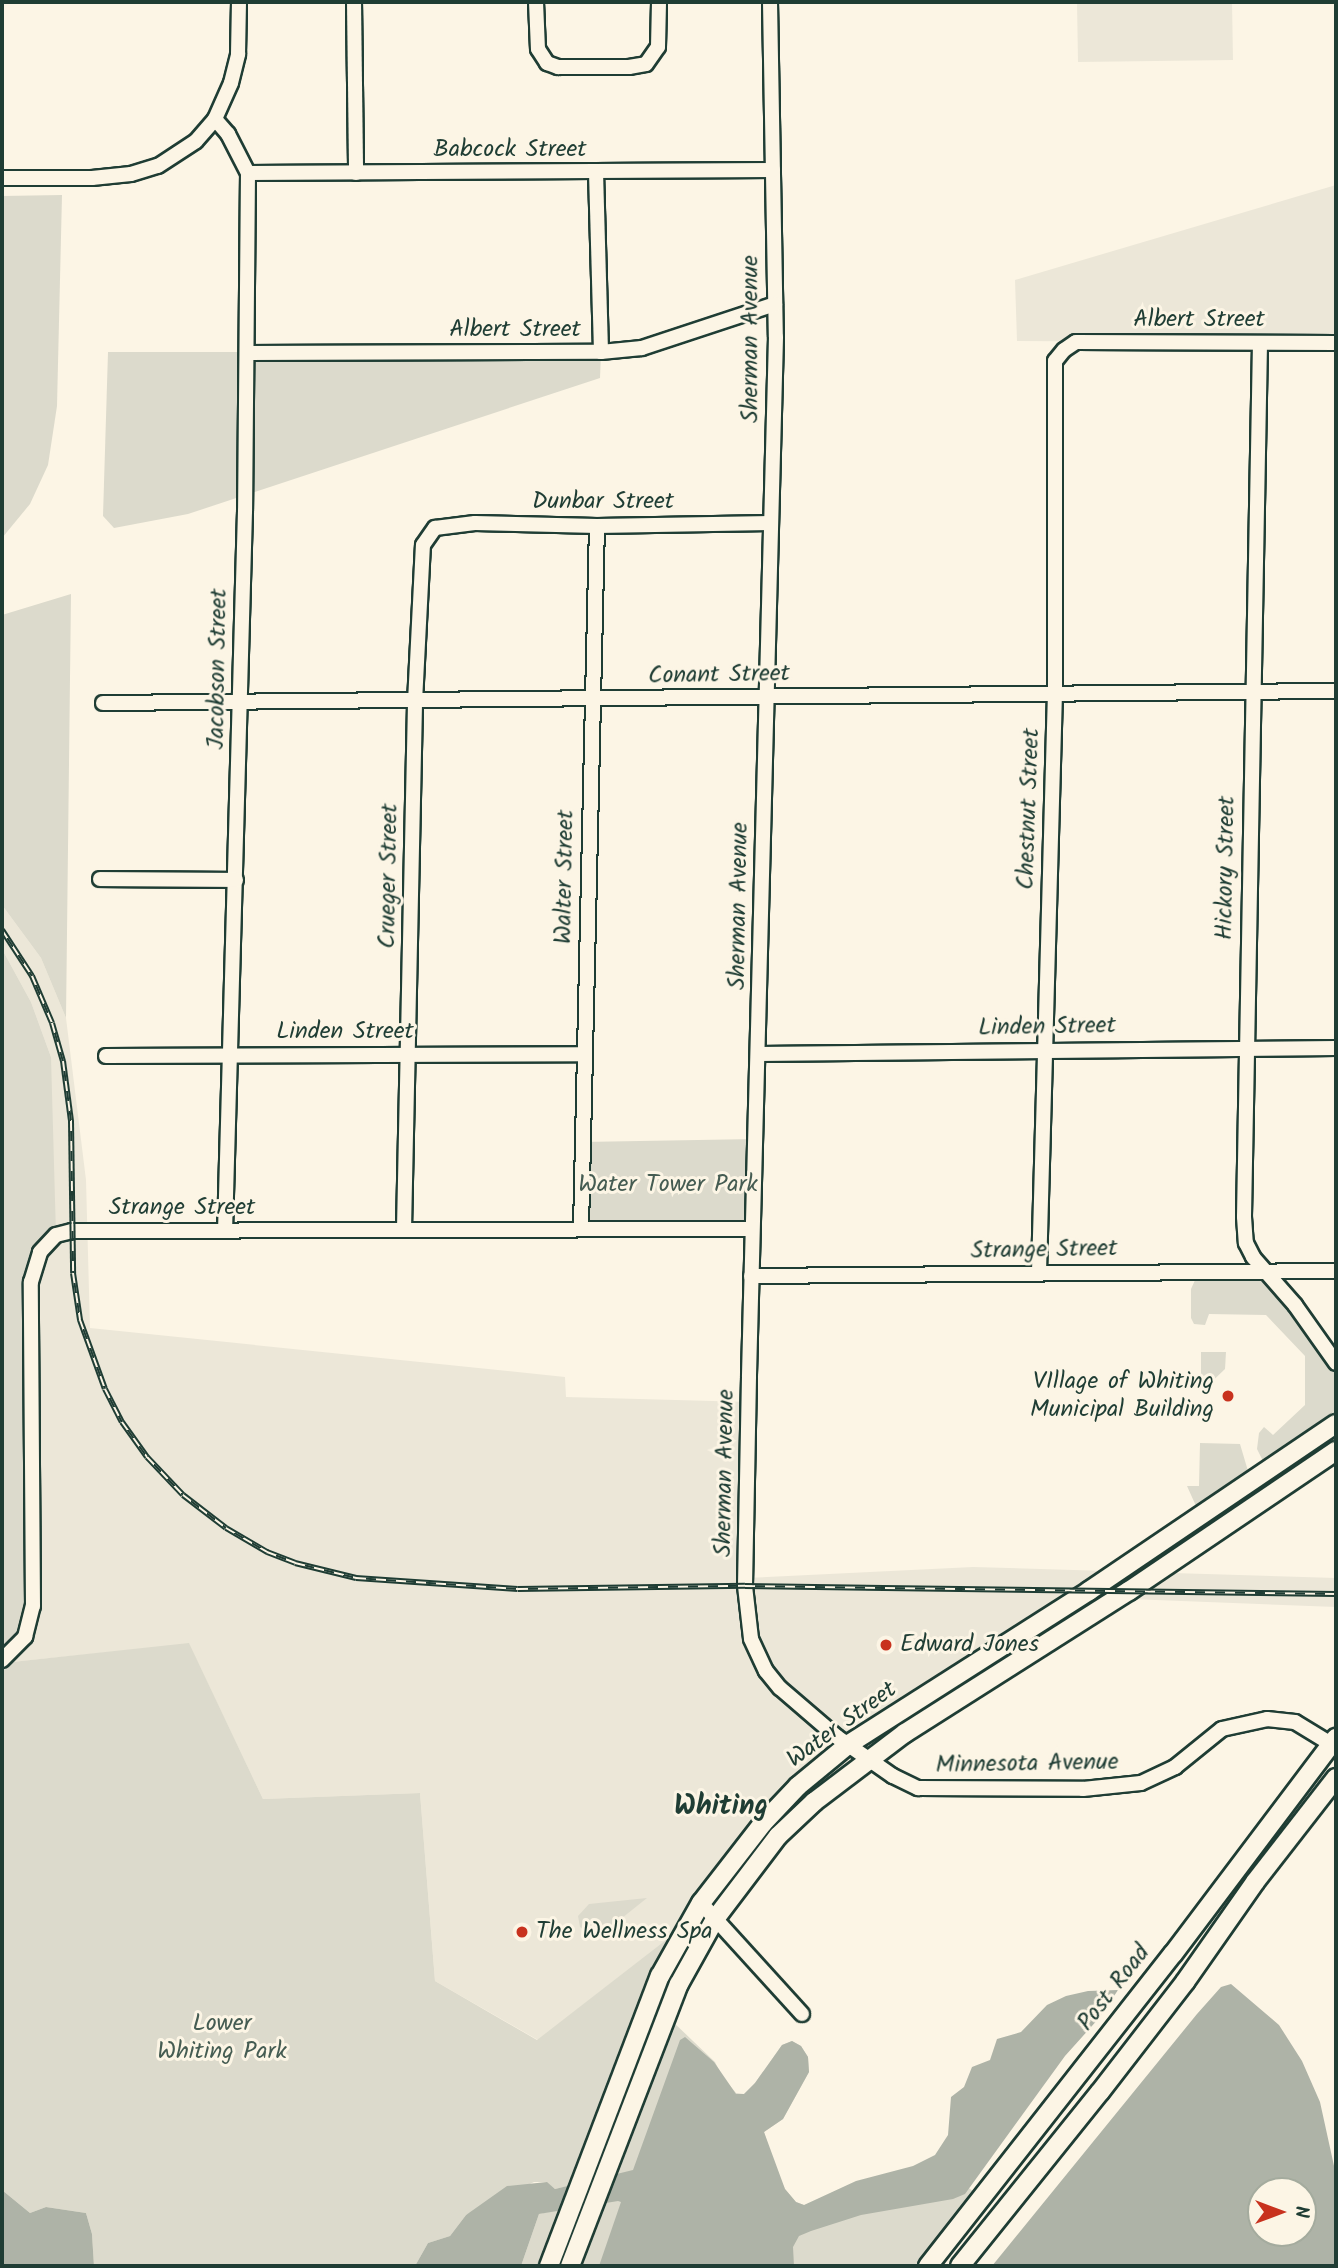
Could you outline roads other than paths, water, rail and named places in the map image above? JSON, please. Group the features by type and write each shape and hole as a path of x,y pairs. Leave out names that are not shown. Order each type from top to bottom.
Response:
{"main road":[{"name":"Water Street","path":"549,2266 650,2000 701,1903 763,1823 799,1786 849,1744 1088,1591 1336,1424"},
{"name":"Water Street","path":"570,2266 669,2006 715,1919 778,1836 814,1802 870,1758 1129,1591 1336,1451"},
{"name":"Post Road","path":"928,2266 1335,1743"},
{"path":"960,2266 1151,2026 1255,1882 1336,1779"}],"street":[{"path":"2,178 114,177 146,170 196,141 215,119 235,70 239,2"},
{"path":"354,2 356,173"},
{"path":"536,2 538,48 547,63 558,67 629,68 646,64 658,47 659,2"},
{"name":"Sherman Avenue","path":"770,2 775,304 745,1586 748,1625 758,1657 780,1688 870,1758"},
{"name":"Jacobson Street","path":"215,119 228,134 248,173 240,703 225,1230"},
{"name":"Babcock Street","path":"248,173 773,170"},
{"path":"596,172 601,352"},
{"name":"Albert Street","path":"247,353 601,352 642,348 775,304"},
{"name":"Albert Street","path":"1064,349 1076,342 1336,343"},
{"name":"Hickory Street","path":"1260,343 1244,1217 1247,1243 1262,1270 1295,1305 1336,1363"},
{"name":"Chestnut Street","path":"1039,1272 1055,693 1055,361 1064,349"},
{"name":"Dunbar Street","path":"435,528 475,523 597,526 771,523"},
{"name":"Walter Street","path":"581,1229 597,526"},
{"name":"Crueger Street","path":"404,1229 420,562 423,544 435,528"},
{"name":"Conant Street","path":"103,703 1336,691"},
{"path":"100,878 236,880"},
{"name":"Linden Street","path":"759,1054 1336,1048"},
{"name":"Linden Street","path":"106,1056 583,1054"},
{"name":"Strange Street","path":"2,1660 24,1637 33,1606 32,1272 40,1252 51,1239 72,1231 752,1229"},
{"name":"Strange Street","path":"751,1276 1336,1271"},
{"name":"Minnesota Avenue","path":"870,1758 903,1782 929,1790 1083,1789 1130,1785 1154,1779 1175,1767 1222,1729 1254,1720 1295,1722 1335,1743"},
{"path":"701,1903 802,2014"}],"railway":[{"path":"2,930 32,976 52,1023 63,1061 71,1121 73,1273 80,1320 105,1389 122,1422 147,1457 183,1495 226,1528 267,1552 295,1563 356,1578 518,1589 745,1586 1336,1594"}],"place":[{"name":"VIllage of Whiting Municipal Building","path":"1228,1396"},
{"name":"Edward Jones","path":"886,1645"},
{"name":"The Wellness Spa","path":"522,1932"}],"district":[{"name":"Whiting","path":"721,1807"}],"park label":[{"name":"Water Tower Park","path":"668,1185"},
{"name":"Lower Whiting Park","path":"222,2038"}]}
